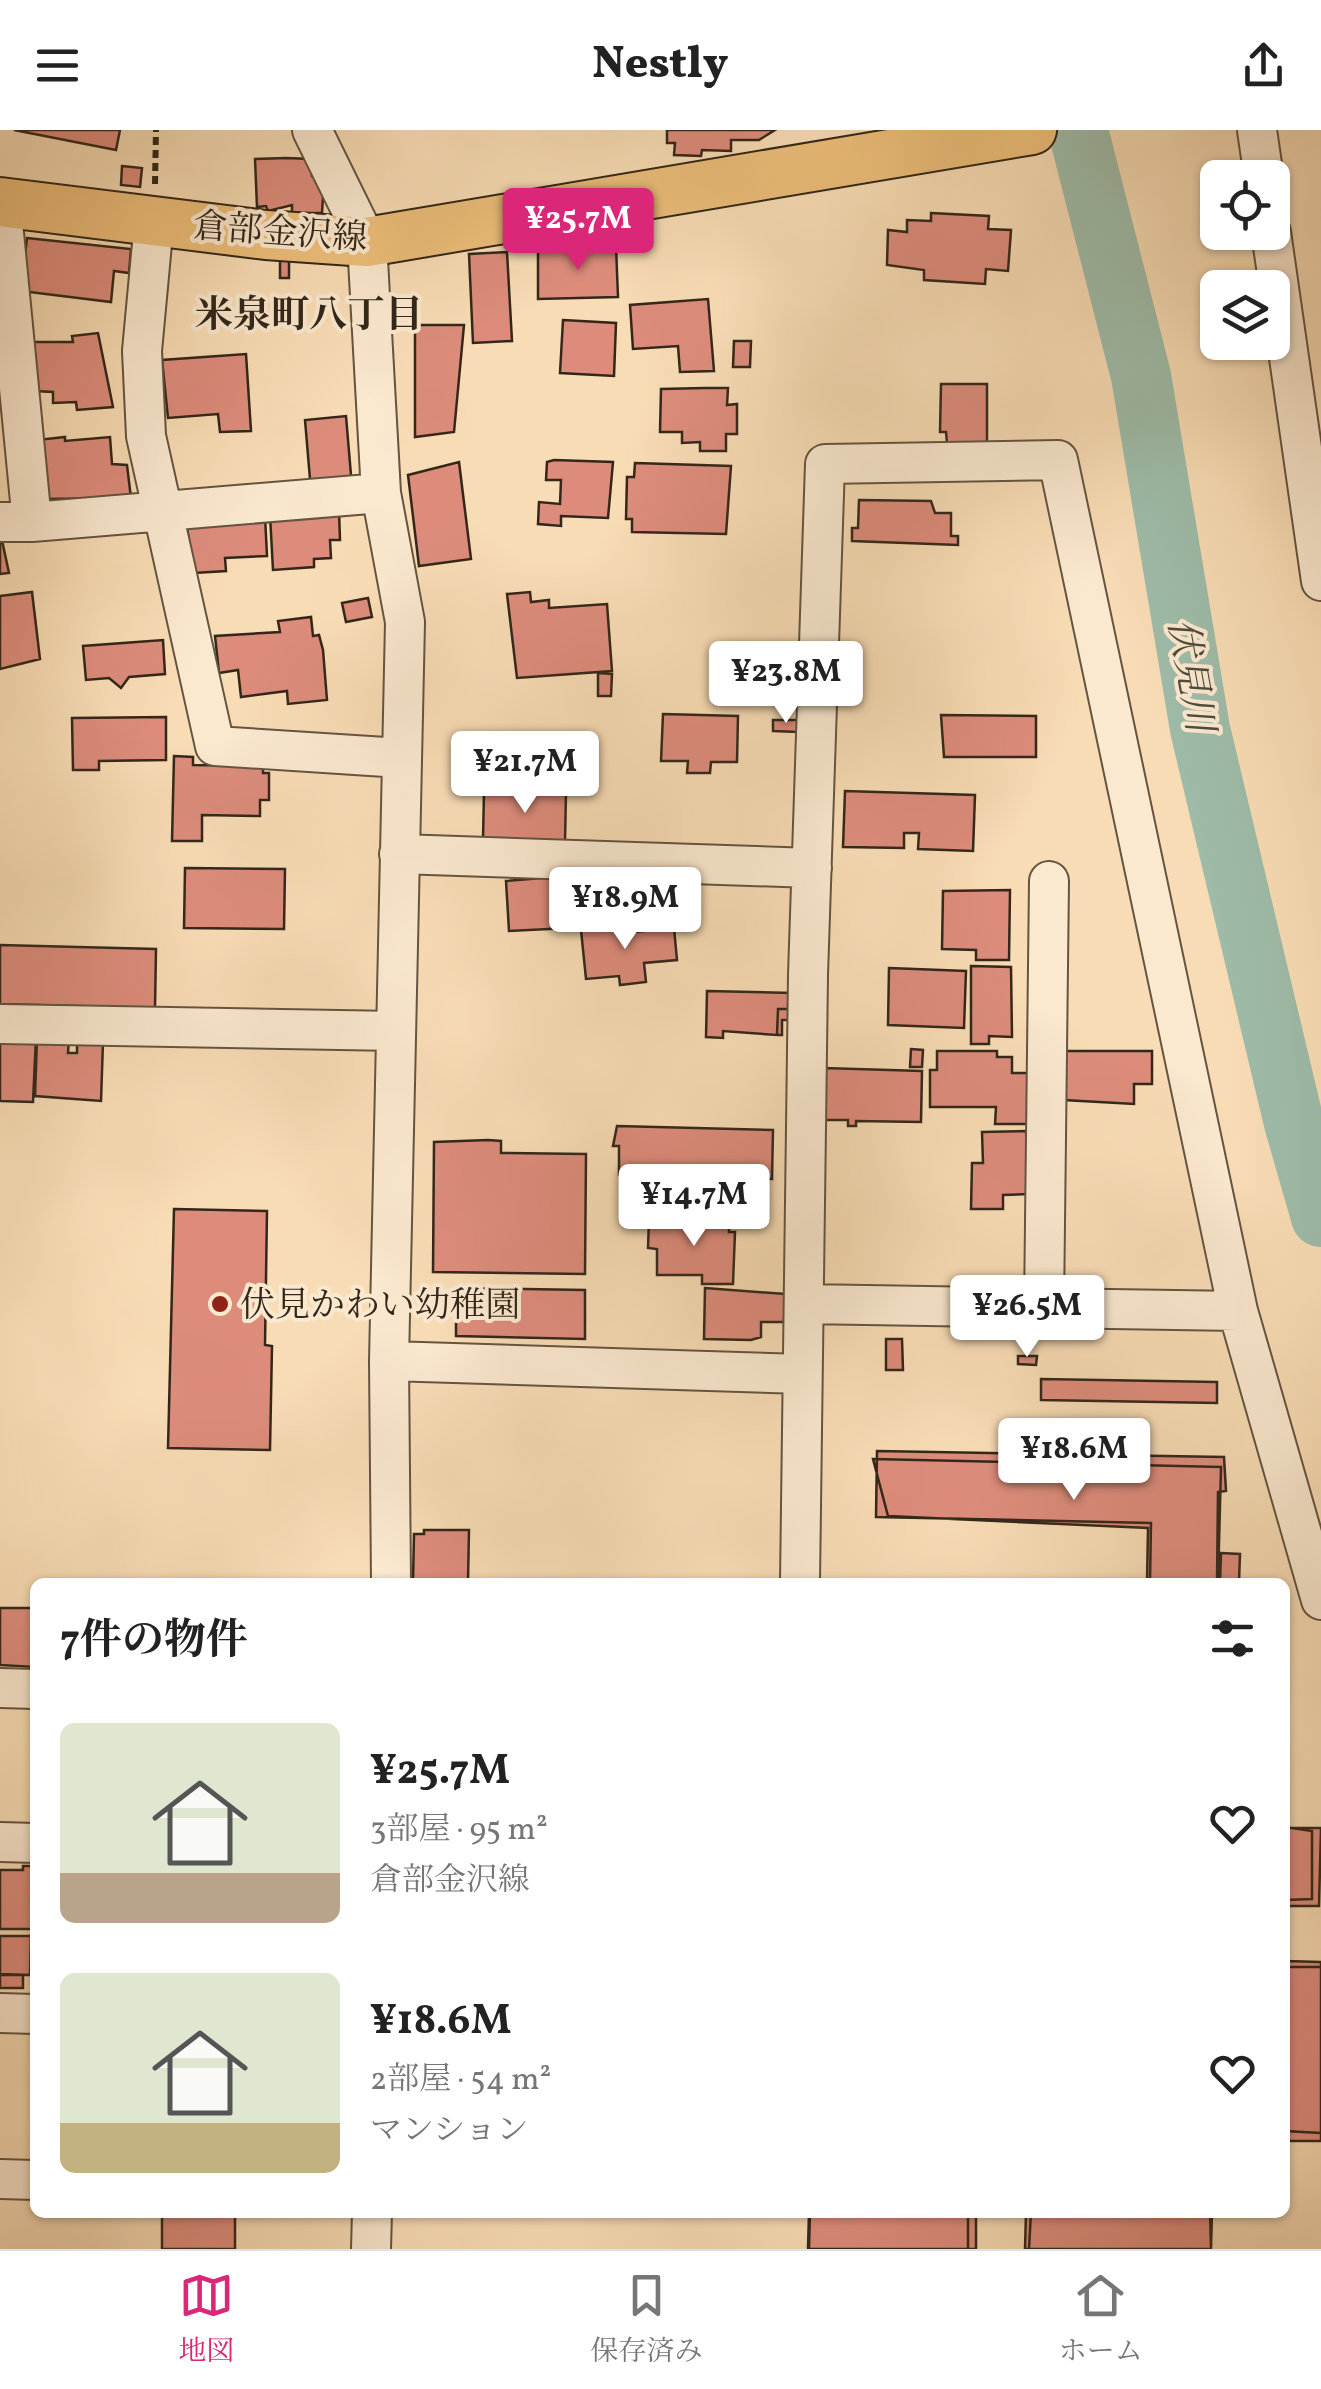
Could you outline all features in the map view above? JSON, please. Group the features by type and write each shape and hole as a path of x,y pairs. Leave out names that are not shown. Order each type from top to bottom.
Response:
{"main road":[{"name":"倉部金沢線","path":"1,202 154,222 367,242 849,144 1016,133"}],"street":[{"path":"312,130 367,242 381,493 405,622 389,1361 391,1578"},
{"path":"1257,130 1261,160"},
{"path":"1,202 16,522 381,493"},
{"path":"154,222 142,351 146,436 215,746 401,758"},
{"path":"1273,250 1320,585"},
{"path":"800,1578 812,868 825,464 1058,460 1238,1311 1321,1600"},
{"path":"399,854 812,868"},
{"path":"1044,1308 1049,881"},
{"path":"0,1024 396,1031"},
{"path":"805,1304 1238,1311"},
{"path":"389,1361 802,1374"},
{"path":"0,1688 30,1689"},
{"path":"0,1842 30,1843"},
{"path":"0,2013 30,2014"},
{"path":"0,2179 30,2180"},
{"path":"371,2249 372,2218"}],"path":[{"path":"154,222 156,130"}],"building":[{"path":"14,130 120,130 116,150"},
{"path":"14,130 120,130 116,150"},
{"path":"667,130 775,130 759,140 731,140 731,151 702,150 701,156 674,155 675,143 667,143"},
{"path":"255,159 311,159 312,176 322,176 324,181 322,213 292,213 292,205 268,211 266,206 257,207"},
{"path":"122,166 142,168 140,187 121,185"},
{"path":"931,213 989,216 988,229 1011,230 1008,271 986,269 985,284 924,280 924,270 887,265 888,230 907,232 907,220 931,221"},
{"path":"27,238 131,249 129,273 114,271 111,302 21,291"},
{"path":"616,246 618,297 538,299 538,248"},
{"path":"507,252 512,341 473,343 469,254"},
{"path":"280,259 289,259 289,278 280,278"},
{"path":"708,299 714,371 680,372 678,346 633,349 630,305"},
{"path":"563,320 616,323 614,376 560,373"},
{"path":"415,325 464,325 454,432 415,437"},
{"path":"98,333 113,407 77,410 76,402 53,403 53,392 35,391 31,342 73,342 72,336"},
{"path":"734,341 751,341 750,367 733,367"},
{"path":"246,354 251,431 220,432 218,414 168,418 162,360"},
{"path":"941,384 987,384 987,444 947,443 946,432 940,432"},
{"path":"728,388 727,405 737,404 737,434 726,434 726,451 700,451 700,442 682,443 682,432 660,432 661,389"},
{"path":"346,416 352,487 311,491 305,420"},
{"path":"65,437 65,441 110,437 112,464 127,465 131,498 43,499 37,440"},
{"path":"459,462 471,559 419,566 408,475"},
{"path":"547,462 613,462 608,518 561,516 561,526 538,524 539,502 560,504 561,480 546,480"},
{"path":"635,463 731,466 726,534 632,532 632,519 626,519 627,477 634,477"},
{"path":"859,500 931,501 935,513 951,513 951,536 958,536 958,545 852,541 852,528 858,528"},
{"path":"339,511 340,540 330,540 331,558 314,559 314,567 273,570 270,515"},
{"path":"265,516 267,556 225,558 226,571 194,573 186,521"},
{"path":"0,531 9,573 0,574"},
{"path":"32,592 40,659 0,669 0,596"},
{"path":"530,592 531,602 549,600 549,608 607,604 612,671 517,678 507,594"},
{"path":"368,598 372,617 346,622 342,603"},
{"path":"311,617 313,636 319,635 323,650 327,700 288,704 287,691 241,697 238,670 219,673 215,636 280,632 278,621"},
{"path":"163,640 165,674 129,677 121,688 109,678 86,680 83,646"},
{"path":"598,673 612,674 611,696 598,696"},
{"path":"663,714 738,716 737,762 711,762 710,773 687,773 688,761 661,761"},
{"path":"941,715 1036,716 1036,757 944,757"},
{"path":"166,717 166,760 99,761 99,770 73,770 72,718"},
{"path":"773,720 798,720 798,732 773,731"},
{"path":"174,756 193,757 193,765 263,766 263,773 269,773 269,800 260,800 260,816 202,815 202,841 172,841"},
{"path":"174,756 193,757 193,765 263,766 263,773 269,773 269,800 260,800 260,816 202,815 202,841 172,841"},
{"path":"484,791 566,792 565,842 483,840"},
{"path":"845,791 975,795 973,851 918,849 919,833 904,833 904,848 843,847"},
{"path":"185,868 285,869 284,929 184,928"},
{"path":"585,878 589,927 509,931 506,881"},
{"path":"1010,890 1009,960 976,960 976,950 942,949 943,891"},
{"path":"624,925 625,933 674,928 677,960 644,963 646,982 620,985 619,976 586,979 581,930"},
{"path":"0,945 156,949 155,1008 0,1004"},
{"path":"971,966 1011,967 1012,1037 989,1036 989,1044 971,1044"},
{"path":"889,968 966,971 964,1028 888,1025"},
{"path":"707,991 792,993 792,1009 778,1009 777,1035 723,1031 723,1038 706,1037"},
{"path":"778,1009 792,1009 792,1020 782,1020 782,1035 777,1035"},
{"path":"0,1036 36,1037 33,1102 0,1101"},
{"path":"37,1038 69,1039 68,1053 77,1053 77,1041 103,1042 101,1101 35,1096"},
{"path":"911,1049 923,1050 922,1067 910,1067"},
{"path":"937,1051 997,1051 997,1057 1012,1057 1012,1073 1030,1073 1030,1124 995,1124 996,1107 930,1107 930,1070 937,1070"},
{"path":"937,1051 997,1051 997,1057 1012,1057 1012,1073 1030,1073 1030,1124 995,1124 996,1107 930,1107 930,1070 937,1070"},
{"path":"1064,1051 1152,1051 1152,1084 1134,1084 1134,1104 1064,1100"},
{"path":"823,1068 922,1071 921,1122 856,1121 856,1126 848,1126 848,1120 822,1120"},
{"path":"617,1126 773,1130 772,1179 619,1175 619,1146 613,1146"},
{"path":"1026,1131 1029,1194 1003,1195 1003,1209 971,1209 972,1163 983,1163 982,1132"},
{"path":"501,1141 501,1153 586,1154 585,1274 433,1272 434,1142"},
{"path":"174,1209 267,1211 265,1345 272,1346 270,1450 168,1448"},
{"path":"649,1220 729,1222 729,1232 735,1232 733,1284 702,1284 702,1275 657,1275 657,1249 648,1248"},
{"path":"456,1288 585,1290 585,1339 456,1336"},
{"path":"705,1288 785,1294 784,1322 761,1322 761,1337 751,1340 704,1339"},
{"path":"886,1339 902,1339 903,1370 886,1370"},
{"path":"1018,1356 1037,1356 1036,1365 1018,1364"},
{"path":"1041,1379 1217,1382 1217,1403 1041,1400"},
{"path":"877,1451 1224,1457 1226,1491 1218,1492 1217,1578 1150,1578 1151,1523 876,1517"},
{"path":"873,1459 1221,1467 1218,1578 1147,1578 1148,1528 888,1516"},
{"path":"424,1530 469,1530 468,1578 413,1578 414,1534 424,1534"},
{"path":"1221,1553 1240,1554 1239,1578 1220,1578"},
{"path":"0,1608 30,1608 30,1667 0,1665"},
{"path":"1290,1828 1312,1831 1312,1899 1290,1900"},
{"path":"1290,1828 1321,1828 1319,1906 1290,1906"},
{"path":"23,1866 30,1866 30,1929 0,1929 0,1870 23,1870"},
{"path":"0,1936 30,1936 30,1975 0,1974"},
{"path":"1290,1961 1321,1962 1321,2141 1290,2141"},
{"path":"1290,1967 1321,1967 1321,2133 1290,2131"},
{"path":"0,1975 23,1975 23,1988 0,1988"},
{"path":"162,2218 235,2218 235,2249 162,2249"},
{"path":"809,2218 968,2218 968,2249 808,2249"},
{"path":"810,2218 976,2218 976,2249 809,2249"},
{"path":"1026,2218 1212,2218 1211,2249 1025,2249"},
{"path":"1031,2218 1210,2218 1211,2249 1029,2249"}],"waterway":[{"name":"伏見川","path":"1078,130 1141,376 1200,729 1294,1123 1321,1217"}],"place":[{"name":"伏見かわい幼稚園","path":"220,1304"}],"district":[{"name":"米泉町八丁目","path":"309,314"}]}
